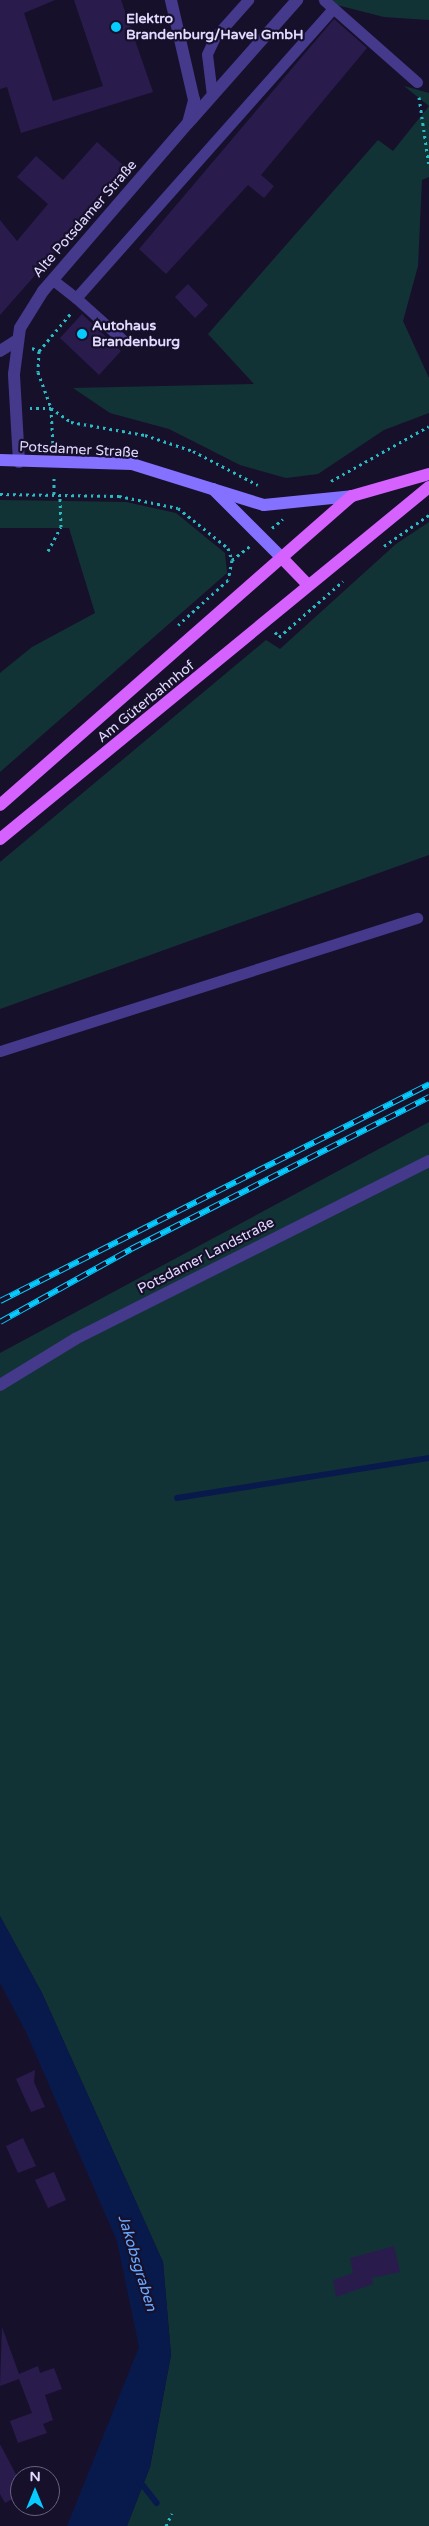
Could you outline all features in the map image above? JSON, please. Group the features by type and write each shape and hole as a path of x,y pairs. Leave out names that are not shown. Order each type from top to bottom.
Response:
{"main road":[{"path":"429,474 352,496 282,558 308,585 429,487"},
{"name":"Am Güterbahnhof","path":"0,805 282,558"},
{"name":"Am Güterbahnhof","path":"0,840 308,585"}],"street":[{"name":"Alte Potsdamer Straße","path":"171,0 194,100 188,123"},
{"name":"Alte Potsdamer Straße","path":"19,462 15,407 16,342 30,309 212,95 297,0"},
{"path":"0,351 16,342"},
{"name":"Potsdamer Straße","path":"0,460 132,464 210,486 282,558"},
{"path":"210,486 264,505 352,496"},
{"name":"Potsdamer Landstraße","path":"0,1385 75,1339 429,1161"}],"lane":[{"path":"212,95 206,54 214,37 248,0"},
{"path":"324,0 417,82"},
{"path":"76,298 333,9"},
{"path":"53,280 124,340"},
{"path":"0,1051 417,918"}],"path":[{"path":"417,82 429,166"},
{"path":"51,408 38,372 39,351 73,312 76,298"},
{"path":"16,342 39,351"},
{"path":"15,407 51,408 72,422 145,435 193,451 264,488"},
{"path":"323,484 429,426"},
{"path":"0,494 119,496 178,508 228,548 232,560 228,580"},
{"path":"48,551 60,527 60,495"},
{"path":"376,552 429,515"},
{"path":"166,2526 172,2513"}],"green space":[{"path":"317,0 429,0 429,20 384,17"},
{"path":"404,86 429,93 429,106"},
{"path":"429,106 429,177 422,180 418,266 403,321 429,378 429,413 384,430 318,474 286,478 240,465 169,429 110,413 73,388 254,384 208,334 378,140 393,151"},
{"path":"0,500 126,502 176,513 225,553 227,573 0,772 0,673 32,647 95,613 69,528 0,528"},
{"path":"429,522 429,855 0,1009 0,862 266,640 280,649 396,544"},
{"path":"429,1122 429,2526 127,2526 150,2467 171,2355 163,2262 42,1993 0,1916 0,1353"}],"water":[{"name":"Jakobsgraben","path":"0,1916 42,1993 163,2262 171,2355 150,2467 127,2526 67,2526 139,2347 117,2241 26,2032 0,1983"}],"building":[{"path":"0,0 55,0 24,13 53,101 103,86 74,0 121,0 153,92 21,133 7,87 0,89"},
{"path":"334,19 367,48 261,175 274,186 264,198 248,185 166,274 139,249"},
{"path":"97,142 124,166 86,210 90,213 0,315 0,220 17,241 48,204 17,177 36,156 63,180"},
{"path":"188,284 208,305 195,318 175,297"},
{"path":"82,314 121,351 99,375 60,338"},
{"path":"35,2070 34,2082 45,2107 31,2112 16,2079"},
{"path":"23,2138 36,2166 18,2173 6,2146"},
{"path":"54,2172 66,2200 48,2208 35,2180"},
{"path":"394,2246 400,2272 372,2278 373,2284 336,2297 333,2280 353,2273 350,2258"},
{"path":"2,2327 19,2374 38,2366 40,2373 54,2368 62,2389 45,2395 53,2420 43,2424 47,2433 18,2443 10,2421 32,2413 19,2379 0,2386"},
{"path":"0,2444 12,2466 10,2466 10,2500 5,2503 0,2494"}],"waterway":[{"path":"177,1498 429,1458"},
{"path":"139,2480 157,2503"}],"railway":[{"path":"0,1301 429,1084"},
{"path":"0,1322 131,1249 429,1097"}],"place":[{"name":"Elektro Brandenburg/Havel GmbH","path":"116,27"},
{"name":"Autohaus Brandenburg","path":"82,334"}]}
